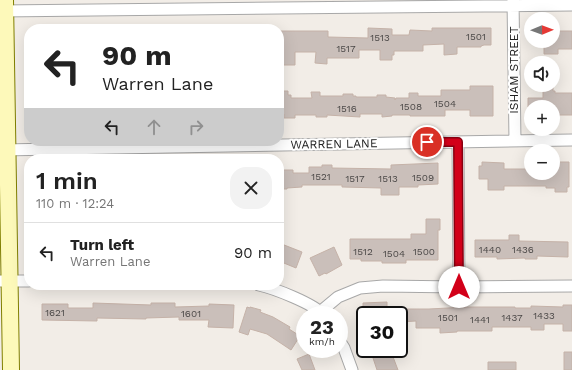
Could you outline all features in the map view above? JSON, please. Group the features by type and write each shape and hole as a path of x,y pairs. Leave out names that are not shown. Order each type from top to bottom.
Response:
{"main road":[{"path":"3,8 5,281 11,370"}],"street":[{"path":"3,8 513,3 572,5"},
{"name":"ISHAM STREET","path":"513,3 515,141"},
{"name":"WARREN LANE","path":"284,145 572,140"},
{"path":"458,142 459,287"},
{"name":"WARREN LANE","path":"4,150 231,146"},
{"path":"5,281 24,281"},
{"path":"329,306 338,297 360,288 383,286 572,286"},
{"path":"278,290 310,306"},
{"path":"348,358 352,370"}],"building":[{"path":"368,28 392,29 392,35 409,35 410,30 432,31 432,28 491,28 491,45 484,45 481,47 457,47 457,54 444,55 444,44 423,45 423,51 394,51 392,60 380,60 380,50 359,50 359,58 327,58 327,64 315,63 316,52 295,52 295,65 284,65 284,31 328,31 328,37 368,38"},
{"path":"560,31 572,31 572,49 558,49 558,54 544,54 544,48 560,48"},
{"path":"470,86 493,86 493,116 470,116 470,110 445,110 445,116 392,115 382,117 382,114 360,114 360,117 327,115 327,117 316,117 316,115 295,115 295,118 284,118 284,91 288,91 288,95 291,95 291,98 312,98 311,92 320,92 320,96 343,96 343,94 353,94 353,96 356,97 377,97 377,95 386,95 386,97 395,98 395,100 396,98 409,98 409,93 418,93 418,96 441,96 441,90 470,90"},
{"path":"543,92 572,93 572,115 560,115 560,100 528,100 528,98 543,98"},
{"path":"482,162 504,163 504,169 524,169 524,180 560,180 560,162 569,162 569,187 567,187 567,192 555,192 555,188 546,188 546,186 504,186 504,190 488,190 488,179 479,179 479,166 482,166"},
{"path":"438,163 438,184 418,185 418,187 399,187 399,195 381,195 381,188 342,187 342,185 302,185 302,187 284,189 284,170 293,170 293,173 309,173 309,167 322,167 322,165 332,165 332,168 391,169 391,165"},
{"path":"426,219 440,219 440,230 438,230 438,260 406,260 406,263 382,263 382,261 361,261 361,259 350,259 350,239 411,239 411,234 426,234"},
{"path":"509,235 519,235 519,241 568,242 568,257 537,256 537,259 497,259 497,257 475,257 475,240 509,240"},
{"path":"284,245 302,252 296,268 284,263"},
{"path":"334,247 342,265 326,274 325,273 319,276 310,258"},
{"path":"387,302 387,306 363,306 363,303"},
{"path":"93,303 151,305 151,303 175,303 175,307 209,306 209,304 234,305 233,328 208,327 209,320 179,320 179,317 146,319 97,318 97,321 42,320 42,304 68,304 68,308 93,308"},
{"path":"563,305 572,305 572,331 563,331 563,324 544,324 544,330 531,330 531,327 492,327 492,331 457,331 440,333 440,328 416,328 416,321 408,321 408,309 467,307 531,308 531,306 563,307"},
{"path":"247,307 250,307 261,310 260,312 273,317 290,327 289,329 296,333 296,342 291,350 267,334 250,329 248,335 239,332"},
{"path":"564,352 572,352 572,370 564,370"},
{"path":"310,358 315,370 302,370 297,359"},
{"path":"373,358 393,358 398,370 377,370"},
{"path":"488,362 516,362 516,370 488,370"}],"route":[{"path":"427,142 458,142 459,287"}]}
